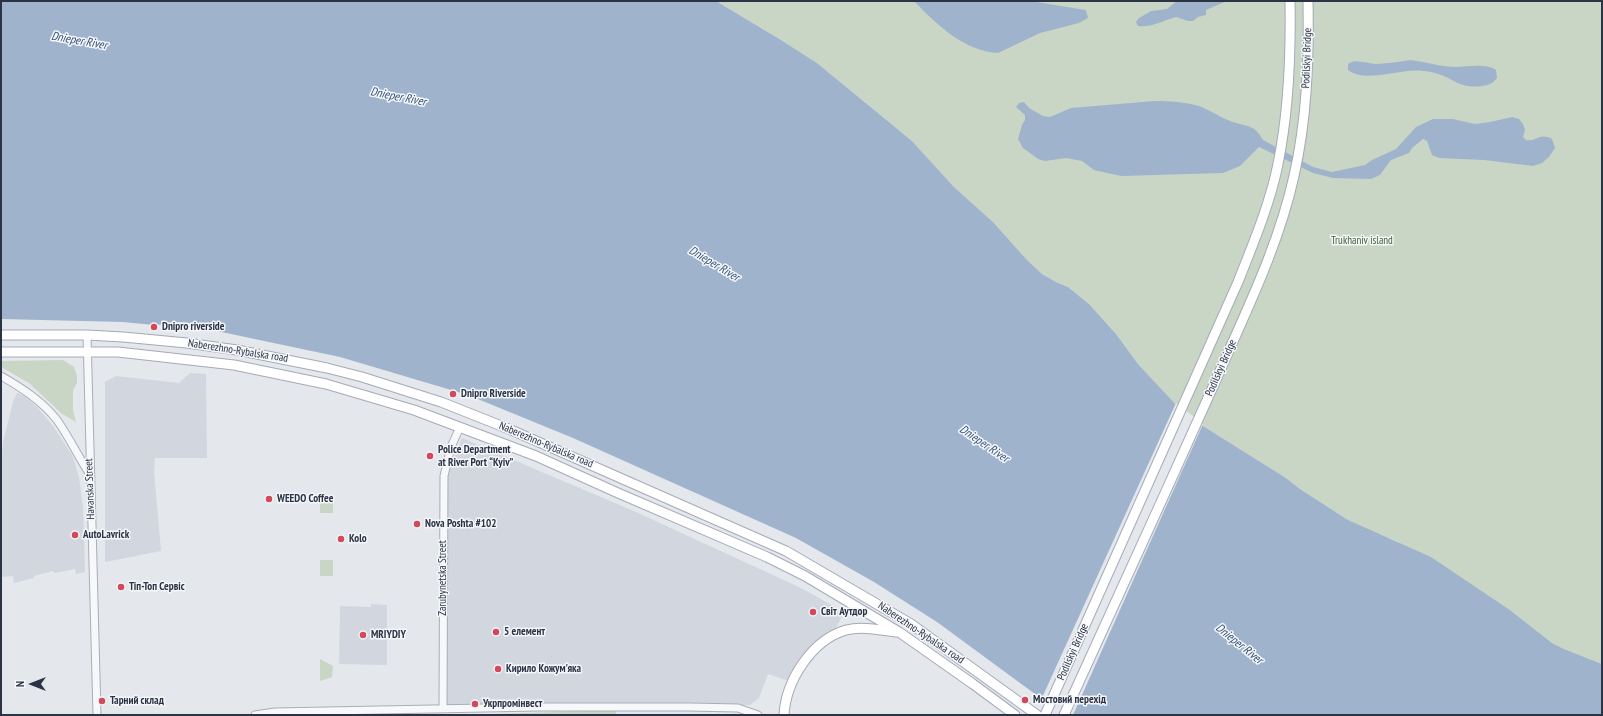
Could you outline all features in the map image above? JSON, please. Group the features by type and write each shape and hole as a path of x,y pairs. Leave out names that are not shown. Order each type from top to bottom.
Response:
{"main road":[{"name":"Podilskyi Bridge","path":"1045,715 1238,282 1258,230 1278,165 1286,113 1290,42 1290,1"},
{"name":"Podilskyi Bridge","path":"1064,715 1200,417 1252,299 1278,235 1294,176 1304,115 1308,46 1308,1"},
{"name":"Naberezhno-Rybalska road","path":"1,335 87,335 188,343 283,358 334,370 441,402 509,429 786,551 911,624 1037,715"},
{"name":"Naberezhno-Rybalska road","path":"1,352 118,352 234,365 285,374 367,395 460,427 536,456 767,557 817,583 899,632 1015,715"},
{"path":"784,715 788,692 799,669 817,648 846,630 854,629 899,632"}],"street":[{"name":"Havanska Street","path":"87,335 97,715"},
{"path":"1,376 25,390 42,404 57,420 90,474"},
{"name":"Zarubynetska Street","path":"444,709 444,476 450,447 460,427"},
{"path":"255,715 275,712 538,707 738,708 758,715"}],"shaded area":[{"path":"190,373 206,374 207,458 155,458 154,472 161,551 105,562 105,382 116,376 179,383"},
{"path":"17,393 23,395 37,407 53,426 72,455 79,477 83,508 85,572 76,574 75,569 55,573 53,571 14,583 13,576 1,577 1,472 3,442 13,402"},
{"path":"462,438 636,512 801,588 844,612 832,636 825,640 792,682 768,674 759,698 750,705 618,704 446,707 448,473"},
{"name":"MRIYDIY","path":"371,604 387,605 387,665 339,664 340,606 371,607"}],"green space":[{"name":"Trukhaniv island","path":"716,1 1602,1 1602,664 1552,643 1510,610 1456,574 1396,541 1372,532 1348,520 1300,489 1286,478 1203,426 1180,409 1138,364 1116,334 1089,304 1068,287 1042,274 1027,260 993,222 954,187 912,141 817,63"},
{"path":"63,360 74,367 77,376 77,383 73,390 73,410 76,422 61,413 29,383 1,367 1,361"},
{"path":"320,497 333,497 333,513 320,513"},
{"path":"320,560 333,560 333,576 320,576"},
{"path":"320,659 333,666 332,677 320,681"},
{"path":"616,710 616,715 460,715"}],"water":[{"name":"Dnieper River","path":"1,1 716,1 817,63 912,141 954,187 993,222 1027,260 1042,274 1068,287 1089,304 1116,334 1138,364 1180,409 1203,426 1286,478 1300,489 1348,520 1431,557 1510,610 1552,643 1602,664 1602,715 1073,715 1035,694 937,622 874,582 796,538 573,438 468,395 340,357 212,330 189,323 175,322 154,325 123,322 1,319"},
{"path":"914,1 1030,1 1086,10 1088,18 1079,23 1040,33 998,53 986,51 962,42 941,27"},
{"path":"1177,1 1227,1 1206,10 1206,15 1198,17 1193,21 1176,17 1153,25 1138,26 1136,22 1139,18 1151,11 1167,9"},
{"path":"1411,60 1450,67 1476,66 1492,68 1496,70 1497,78 1489,85 1474,87 1462,85 1442,75 1426,71 1364,76 1355,74 1348,70 1348,64 1354,61 1376,64"},
{"path":"1155,101 1177,102 1199,106 1233,122 1254,129 1263,140 1313,167 1332,172 1365,165 1372,160 1396,149 1416,127 1433,119 1453,119 1475,124 1512,117 1519,119 1523,124 1525,130 1523,137 1526,140 1533,140 1544,136 1548,137 1552,139 1555,148 1549,157 1542,163 1533,166 1484,160 1439,158 1432,155 1427,141 1423,139 1412,148 1409,153 1391,160 1380,175 1371,179 1333,178 1313,173 1259,147 1240,166 1223,173 1121,176 1094,170 1082,161 1066,158 1045,161 1038,159 1023,148 1018,139 1025,120 1025,115 1016,107 1019,103 1024,102 1029,108 1043,116 1050,117 1071,108"}],"pier":[{"path":"1176,403 1203,424 1073,715 1069,715 1041,700"}],"place":[{"name":"Dnipro riverside","path":"154,327"},
{"name":"Dnipro Riverside","path":"453,394"},
{"name":"Police Department at River Port “Kyiv”","path":"430,456"},
{"name":"WEEDO Coffee","path":"269,499"},
{"name":"Nova Poshta #102","path":"417,524"},
{"name":"AutoLavrick","path":"75,535"},
{"name":"Kolo","path":"341,539"},
{"name":"Тіп-Топ Сервіс","path":"121,587"},
{"name":"Світ Аутдор","path":"813,612"},
{"name":"5 елемент","path":"496,632"},
{"name":"MRIYDIY","path":"363,635"},
{"name":"Кирило Кожум'яка","path":"498,669"},
{"name":"Мостовий перехід","path":"1025,700"},
{"name":"Тарний склад","path":"102,701"},
{"name":"Укрпромінвест","path":"475,704"}]}
